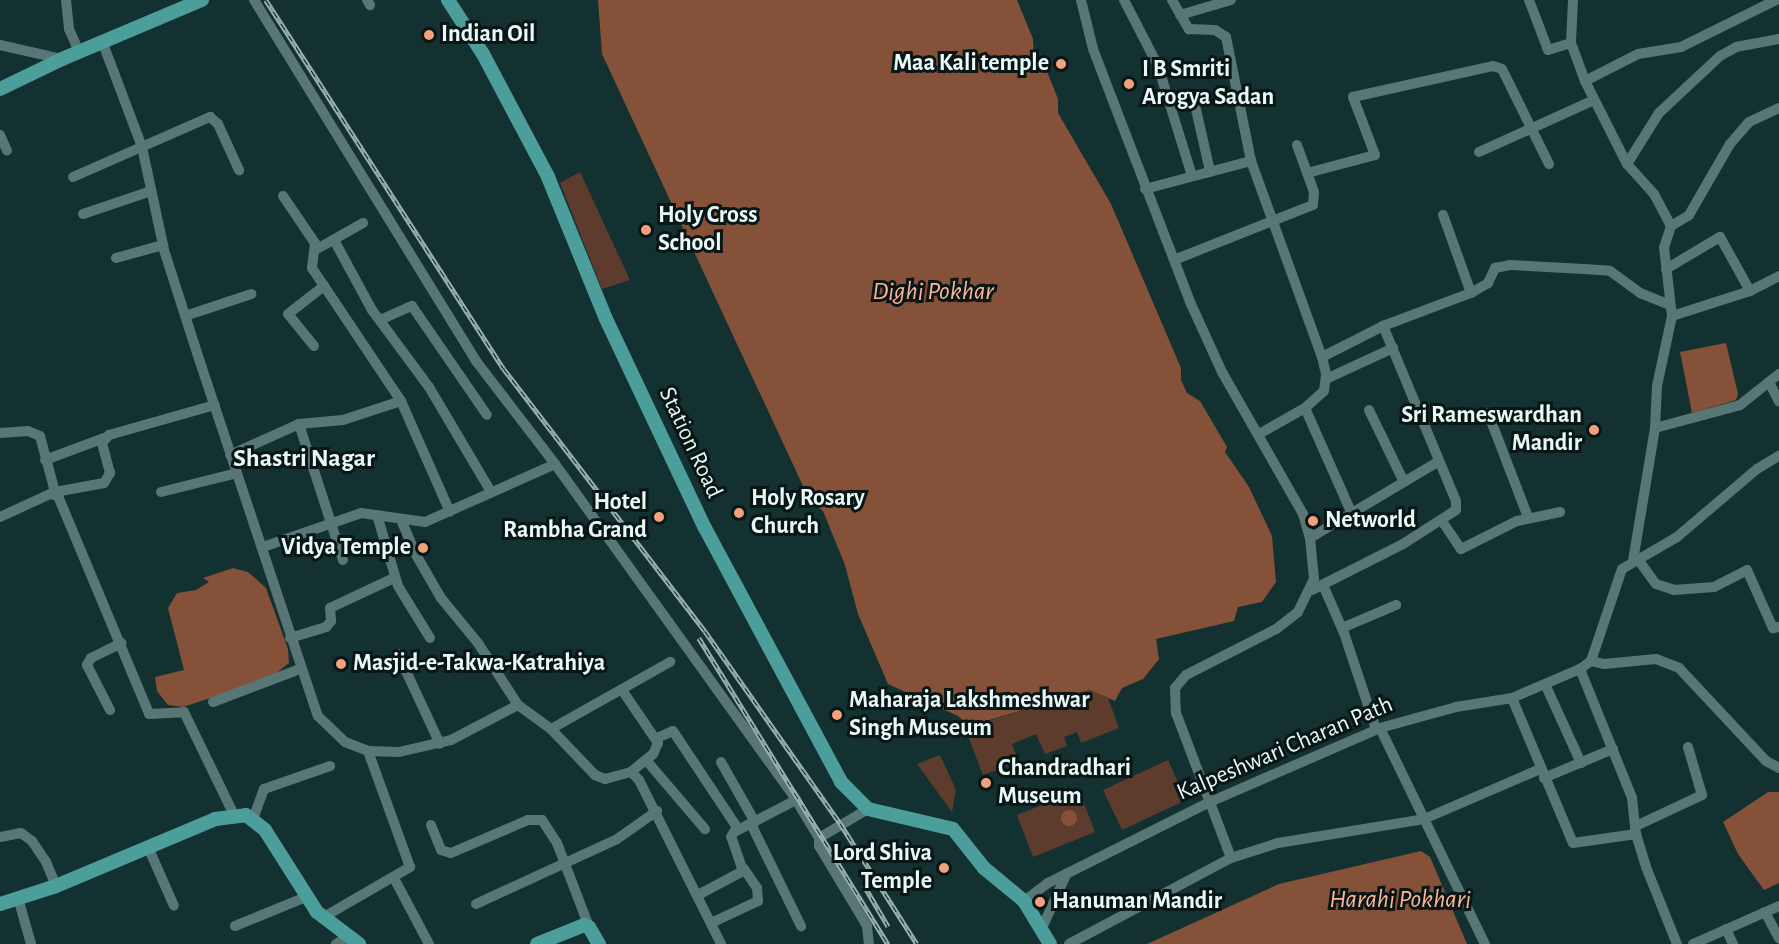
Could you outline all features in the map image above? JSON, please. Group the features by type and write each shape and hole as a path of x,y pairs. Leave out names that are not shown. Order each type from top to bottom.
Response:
{"main road":[{"path":"0,89 62,58 201,0"},
{"name":"Station Road","path":"448,0 483,54 548,177 606,319 705,528 841,782 868,809"},
{"path":"868,809 953,829 984,867 1024,901 1050,944"},
{"path":"0,904 56,886 148,847 234,815 253,819 266,830 306,897 322,918 341,941 359,944"},
{"path":"537,944 580,926 590,927 599,944"}],"street":[{"path":"66,0 69,29 79,51"},
{"path":"254,0 476,361 555,465 796,800 819,838 819,846 867,926 869,944"},
{"path":"1081,0 1093,49 1174,260 1222,372 1303,514 1311,538 1315,565 1312,590 1298,612 1276,629 1179,680 1176,713 1231,858"},
{"path":"1124,0 1158,66 1192,176"},
{"path":"1172,0 1189,29 1215,30 1226,37 1251,161 1276,223 1291,279 1322,357 1326,379 1323,392 1305,408 1259,434"},
{"path":"1180,15 1231,0"},
{"path":"1529,0 1548,50 1571,43"},
{"path":"1573,0 1571,43 1585,81 1627,164 1654,194 1671,226"},
{"path":"1585,81 1638,54 1682,46 1776,0"},
{"path":"1627,164 1659,113 1720,56 1736,47 1779,39"},
{"path":"102,41 142,147 163,246 230,454 263,547 300,669 327,728 345,742 368,751 399,752 440,744 518,705"},
{"path":"0,45 62,58"},
{"path":"1307,174 1375,155 1353,97 1493,66 1502,69 1549,164"},
{"path":"1479,152 1594,100"},
{"path":"1195,105 1210,171"},
{"path":"1779,108 1749,122 1730,144 1689,215 1671,226 1664,247 1671,311 1657,386 1655,428 1635,560 1656,584 1674,590 1714,587 1747,570 1773,628 1779,627"},
{"path":"73,177 210,117 218,124 239,170"},
{"path":"0,135 7,151"},
{"path":"1174,260 1276,223 1313,205 1315,199 1297,145"},
{"path":"1145,189 1251,161"},
{"path":"83,214 151,191"},
{"path":"283,196 317,249"},
{"path":"1443,215 1471,293"},
{"path":"363,223 317,249 310,262 401,401 450,512"},
{"path":"1666,269 1720,237 1750,291"},
{"path":"334,240 380,320 429,387 491,492"},
{"path":"116,258 163,246"},
{"path":"1322,357 1383,326 1471,293 1488,283 1495,268 1510,265 1610,271 1640,293 1671,311 1750,291 1779,276"},
{"path":"314,346 288,314 324,286"},
{"path":"185,316 251,294"},
{"path":"380,320 412,306 487,415"},
{"path":"1312,590 1442,521 1457,505 1383,326"},
{"path":"1326,379 1393,348"},
{"path":"1655,428 1723,412 1754,396 1779,374"},
{"path":"1768,382 1779,402"},
{"path":"230,454 299,424 343,420 401,401"},
{"path":"45,460 148,422 215,405"},
{"path":"1305,408 1352,514"},
{"path":"1369,410 1404,482"},
{"path":"1488,413 1528,517"},
{"path":"299,424 343,560"},
{"path":"0,434 37,433 55,492 122,644 149,714 184,711 234,815"},
{"path":"0,518 55,492 100,484 109,477 104,438"},
{"path":"1779,456 1757,469 1677,537 1622,569 1591,661 1604,664 1656,659 1678,668 1766,761 1779,768"},
{"path":"1311,538 1439,461"},
{"path":"263,547 361,513 402,522 425,522 555,465"},
{"path":"161,492 237,473"},
{"path":"1442,521 1461,549 1528,517 1560,512"},
{"path":"377,515 394,578 430,639"},
{"path":"402,522 414,553 441,598 478,643 518,705 551,729 600,778 631,772 658,747 657,738 622,690"},
{"path":"291,638 326,627 331,621 330,608 394,578"},
{"path":"1323,585 1342,628 1378,728 1485,944"},
{"path":"1342,628 1396,605"},
{"path":"110,710 87,665 91,658 122,644"},
{"path":"398,654 440,744"},
{"name":"Kalpeshwari Charan Path","path":"1024,901 1067,873 1210,802 1378,728 1456,707 1512,698 1580,669 1591,661"},
{"path":"551,729 670,662"},
{"path":"213,702 300,669"},
{"path":"1580,669 1632,798 1636,830 1677,944"},
{"path":"1545,684 1581,763"},
{"path":"1512,698 1573,843 1636,830 1702,795 1688,747"},
{"path":"657,738 673,731 738,829"},
{"path":"1069,944 1231,858 1278,843 1424,819 1542,773 1581,763 1613,749"},
{"path":"322,918 410,867 411,860 368,751"},
{"path":"646,760 705,829"},
{"path":"721,762 753,823 801,926"},
{"path":"253,819 264,789 330,766"},
{"path":"631,772 657,812 721,944"},
{"path":"711,923 758,901 757,888 744,869 731,837 738,829 796,800"},
{"path":"819,838 868,809"},
{"path":"476,904 617,839 657,812"},
{"path":"430,825 441,850 451,853 528,820 542,820 557,843 590,927"},
{"path":"0,837 21,833 32,841 46,862 56,886"},
{"path":"148,847 174,906"},
{"path":"698,895 744,869"},
{"path":"1042,928 1067,873"},
{"path":"393,878 429,944"},
{"path":"235,926 306,897"},
{"path":"18,898 31,944"},
{"path":"1693,944 1779,906"},
{"path":"1765,912 1779,938"},
{"path":"1726,928 1733,944"}],"shaded area":[{"path":"580,172 630,280 602,289 560,183"},
{"path":"1091,690 1108,698 1119,728 1081,743 1077,732 1064,737 1067,746 1045,754 1036,734 1012,744 1019,762 983,775 965,728"},
{"path":"940,755 956,790 952,812 917,764"},
{"path":"1168,760 1186,800 1122,830 1103,790"},
{"path":"1079,790 1095,832 1033,857 1017,815"}],"water":[{"name":"Dighi Pokhar","path":"598,0 1017,0 1033,39 1034,56 1048,74 1058,99 1058,113 1111,204 1181,368 1181,380 1187,393 1200,401 1227,447 1225,452 1249,487 1272,536 1276,582 1262,602 1238,607 1234,621 1156,639 1159,659 1143,679 1122,688 1115,701 1090,690 969,726 958,716 888,684 858,614 845,565 823,511 810,501 602,54"},
{"path":"1726,343 1738,394 1736,400 1692,413 1680,352"},
{"path":"233,568 248,572 266,588 288,649 289,663 270,678 183,707 168,705 157,691 155,677 184,670 168,608 177,593 196,590 209,582 203,578"},
{"path":"1768,792 1779,792 1779,883 1764,890 1738,854 1723,822"},
{"path":"1066,810 1072,810 1077,818 1075,824 1066,826 1061,821 1061,815"},
{"name":"Harahi Pokhari","path":"1421,851 1430,857 1467,944 1147,944 1279,884"}],"railway":[{"path":"266,0 504,369 705,631 840,823 917,944"},
{"path":"699,638 888,944"},
{"path":"864,885 888,926"}],"place":[{"name":"Indian Oil","path":"429,35"},
{"name":"Maa Kali temple","path":"1061,64"},
{"name":"I B Smriti Arogya Sadan","path":"1129,84"},
{"name":"Holy Cross School","path":"646,230"},
{"name":"Sri Rameswardhan Mandir","path":"1594,430"},
{"name":"Holy Rosary Church","path":"739,513"},
{"name":"Hotel Rambha Grand","path":"659,517"},
{"name":"Networld","path":"1313,521"},
{"name":"Vidya Temple","path":"423,548"},
{"name":"Masjid-e-Takwa-Katrahiya","path":"341,664"},
{"name":"Maharaja Lakshmeshwar Singh Museum","path":"837,715"},
{"name":"Chandradhari Museum","path":"986,783"},
{"name":"Lord Shiva Temple","path":"944,868"},
{"name":"Hanuman Mandir","path":"1040,902"}],"district":[{"name":"Shastri Nagar","path":"304,459"}]}
